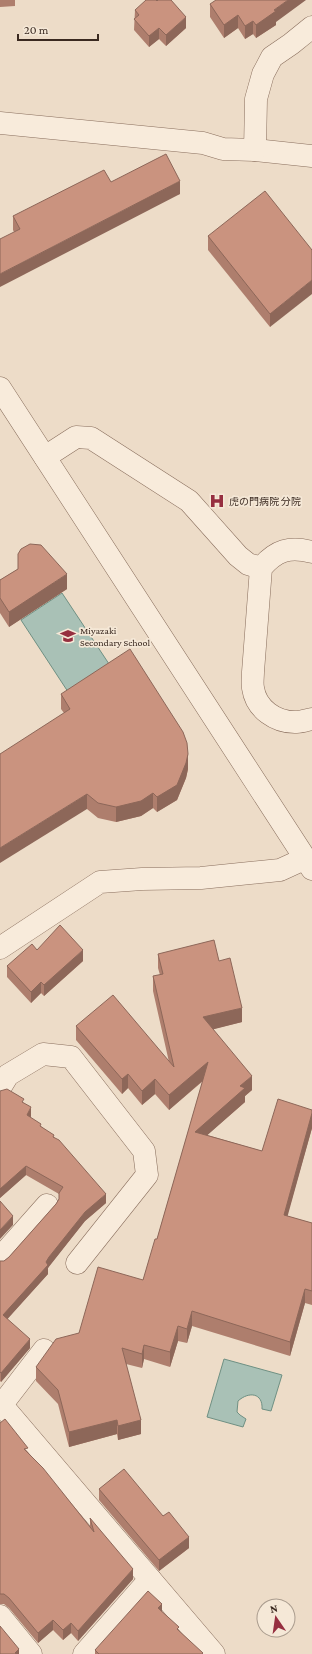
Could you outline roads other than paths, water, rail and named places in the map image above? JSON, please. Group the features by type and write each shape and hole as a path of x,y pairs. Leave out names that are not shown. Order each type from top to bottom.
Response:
{"street":[{"path":"255,150 256,100 263,74 272,57 312,27"},
{"path":"0,123 204,143 223,149 255,150 312,156"},
{"path":"0,388 308,864 280,870 201,878 142,879 100,882 0,948"},
{"path":"45,457 76,436 91,438 189,501 238,556 248,564 261,568"},
{"path":"312,552 298,548 280,552 267,561 261,568 253,672 253,689 258,702 267,713 281,721 297,722 312,719"},
{"path":"3,1077 43,1054 71,1057 144,1151 147,1175 77,1263"},
{"path":"0,1258 47,1205"},
{"path":"44,1350 1,1405 214,1654"},
{"path":"84,1654 150,1579"},
{"path":"0,1616 31,1654"}],"place":[{"name":"虎の門病院 分院","path":"217,501"},
{"name":"Miyazaki Secondary School","path":"68,636"}]}
